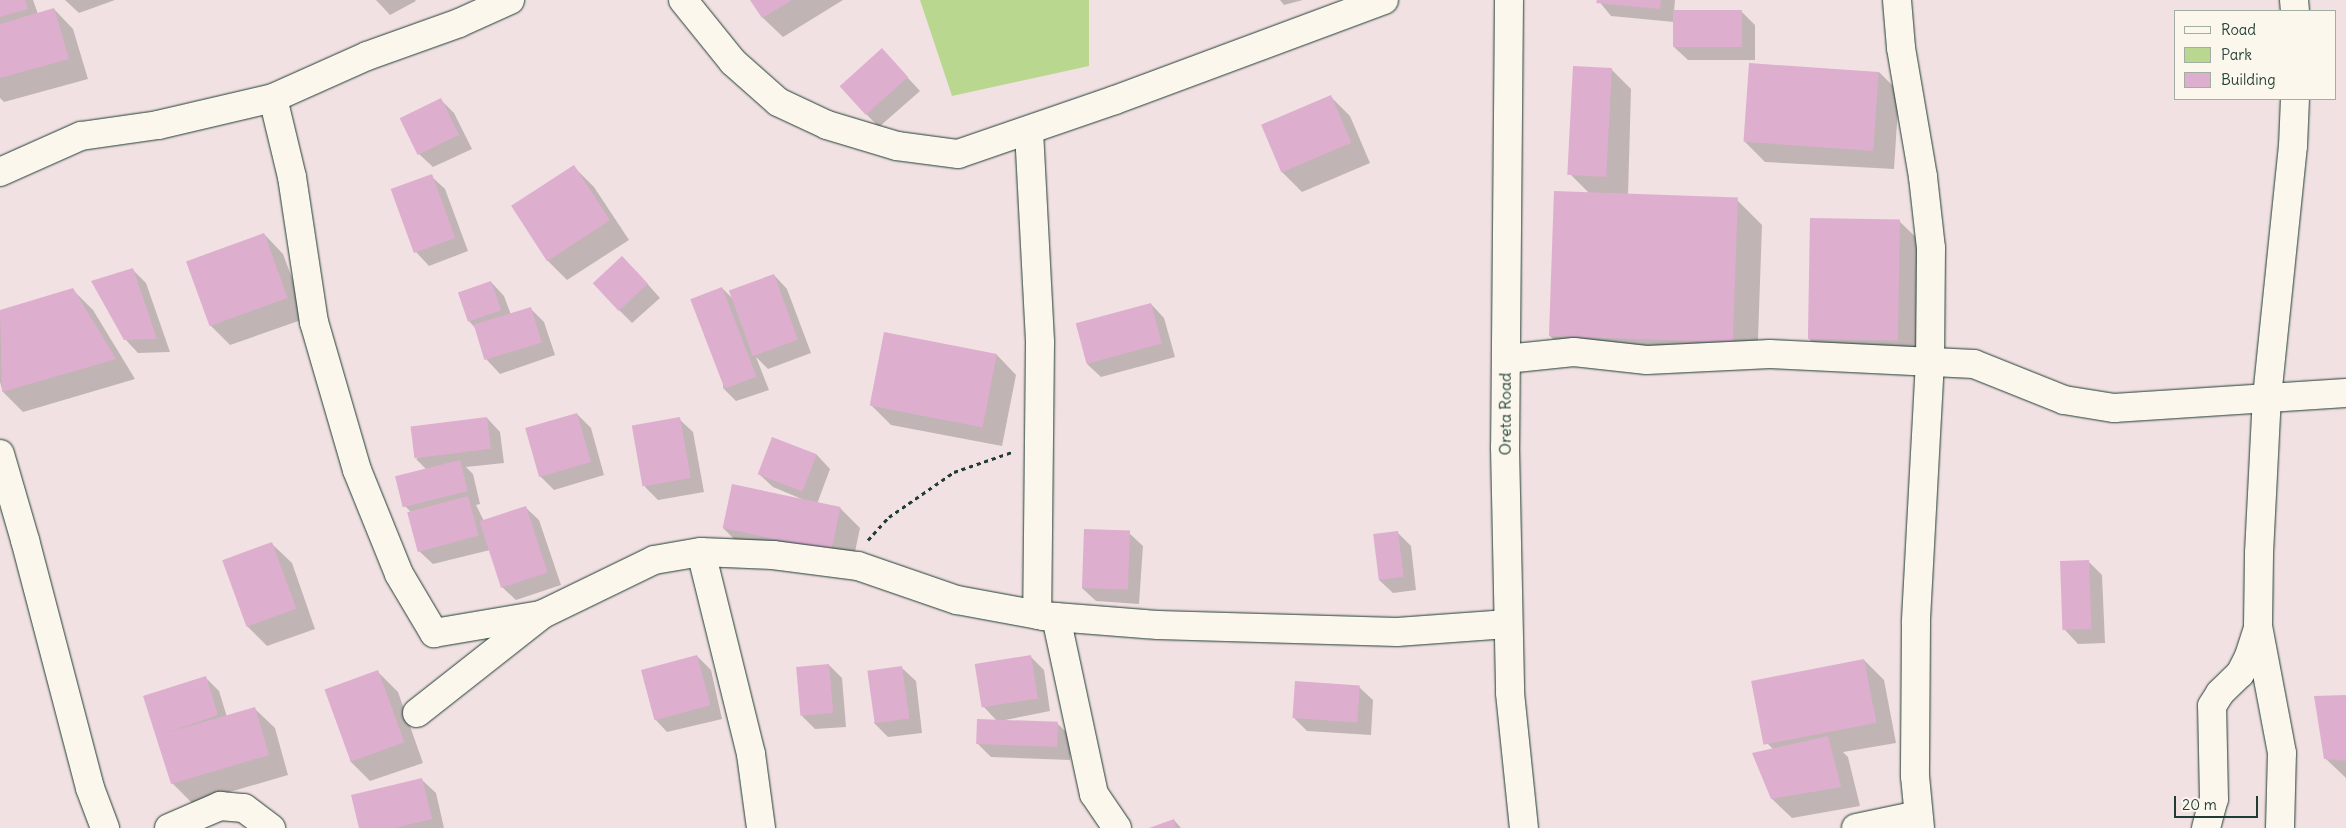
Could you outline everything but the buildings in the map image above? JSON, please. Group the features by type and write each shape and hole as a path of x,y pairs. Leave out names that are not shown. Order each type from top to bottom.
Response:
{"street":[{"path":"0,172 80,136 183,120 273,98 510,0"},
{"path":"683,0 733,62 778,102 827,125 897,146 958,154 1029,131 1384,0"},
{"name":"Oreta Road","path":"1510,0 1506,359 1508,624 1510,692 1524,828"},
{"path":"1856,828 1919,822 1915,776 1916,622 1930,361 1931,248 1923,177 1901,48 1898,0"},
{"path":"273,98 292,177 314,322 357,470 399,574 434,633 543,614"},
{"path":"2280,828 2283,798 2282,753 2258,626 2267,398 2292,156 2295,100"},
{"path":"1029,131 1040,343 1038,442 1046,616 1094,794 1117,828"},
{"path":"1506,359 1574,352 1648,360 1770,354 1974,364 2064,400 2114,408 2346,393"},
{"path":"0,454 26,540 90,788 105,828"},
{"path":"701,552 751,754 761,828"},
{"path":"417,713 543,614 654,560 701,552 772,555 846,565 957,600 1046,616 1158,625 1397,632 1508,624"},
{"path":"2206,828 2214,799 2216,775 2212,706 2220,693 2240,674 2249,656 2258,626"},
{"path":"169,828 220,806 244,808 271,828"}],"path":[{"path":"846,565 889,517 954,472 1038,442"}],"green space":[{"path":"920,0 1089,0 1089,66 952,96"}]}
